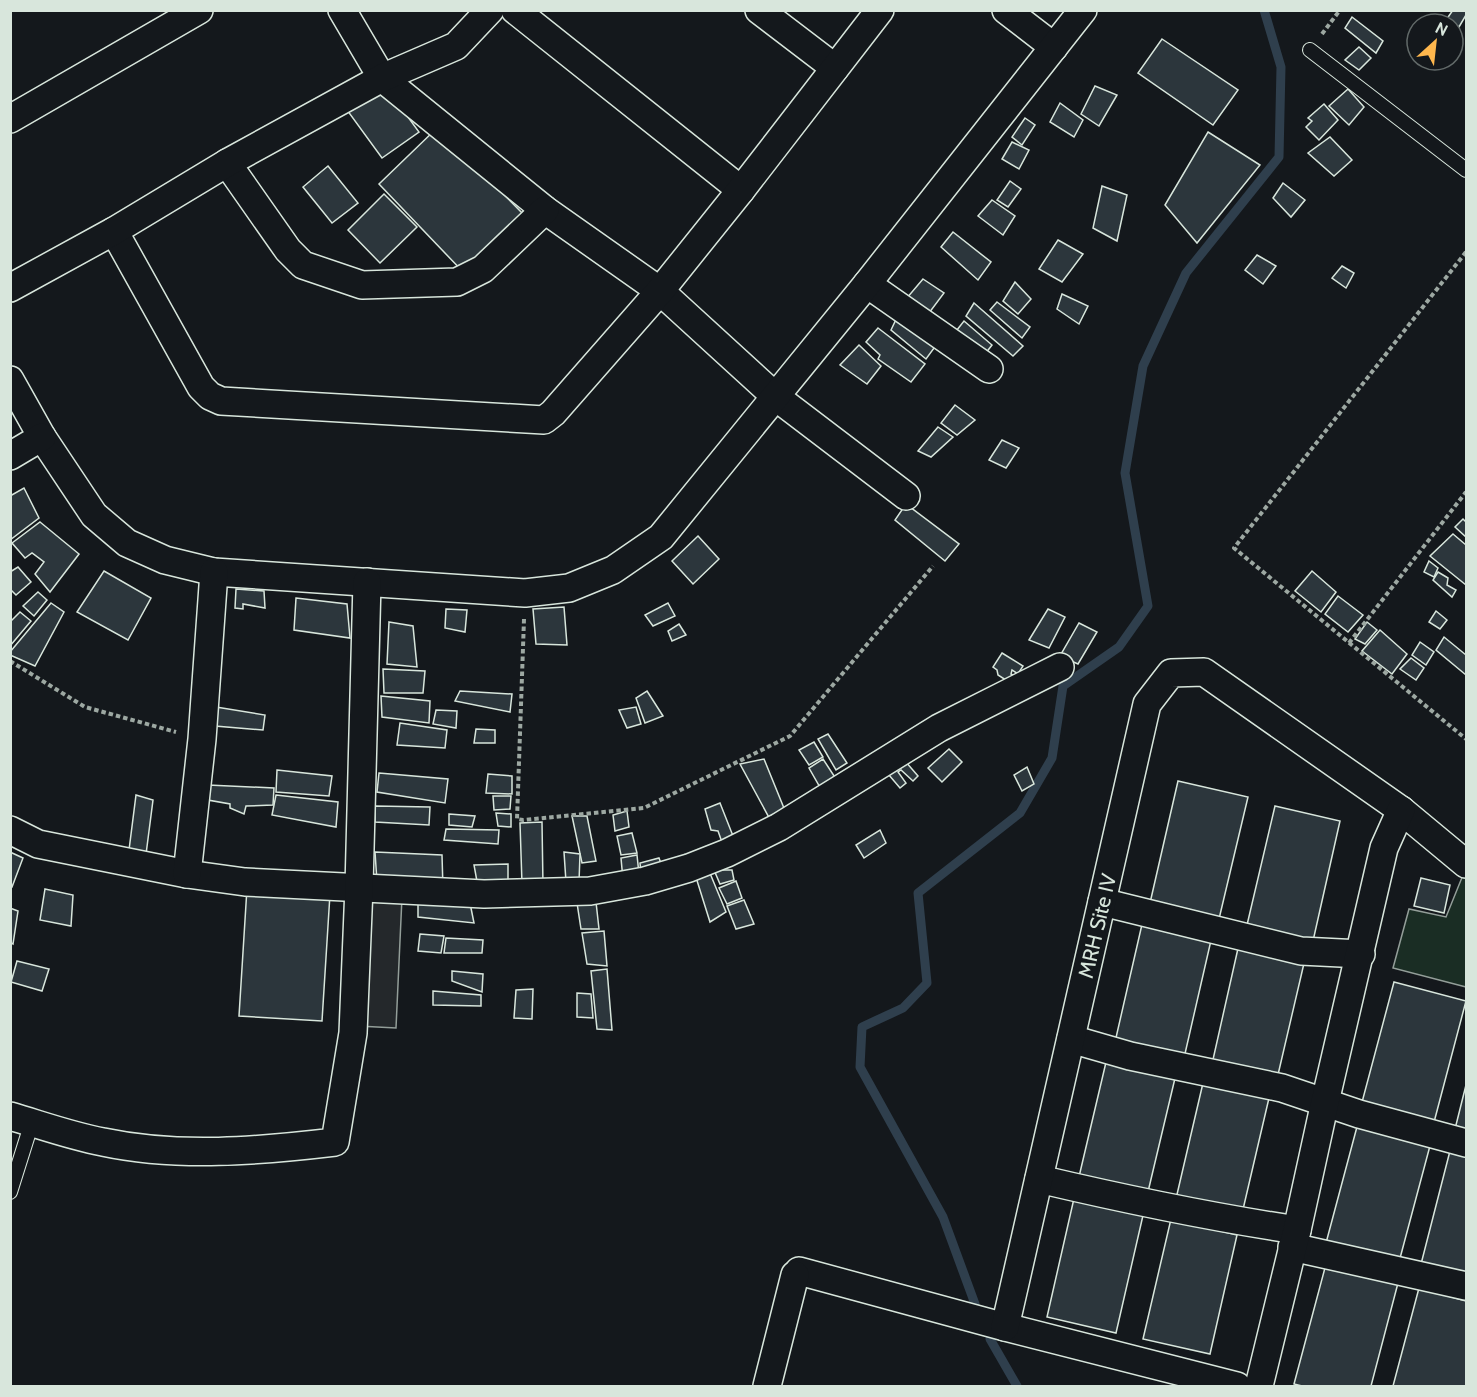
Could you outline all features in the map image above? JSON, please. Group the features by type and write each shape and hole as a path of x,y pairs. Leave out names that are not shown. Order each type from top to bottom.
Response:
{"street":[{"path":"10,118 199,10"},
{"path":"342,10 382,78 545,210 660,291 776,397 906,496"},
{"path":"10,288 114,231 227,163 382,78 456,46 490,10"},
{"path":"515,10 741,190"},
{"path":"759,10 835,68"},
{"path":"114,231 201,387 221,402 544,420 553,414 660,291 880,10"},
{"path":"1006,10 1054,47"},
{"path":"10,380 42,437 94,515 127,543 165,560 214,572 525,593 569,588 614,570 661,537 867,284 1083,10"},
{"path":"227,163 288,250 303,265 362,285 457,282 483,269 545,210"},
{"path":"867,284 989,369"},
{"path":"10,456 42,437"},
{"path":"187,874 202,738 214,572"},
{"path":"21,1119 104,1142 156,1150 222,1151 335,1142 353,1033 367,582"},
{"path":"10,830 38,844 187,874 245,882 484,894 580,891 645,881 689,868 727,853 779,827 939,728 1060,667"},
{"name":"MRH Site IV","path":"1005,1327 1147,704 1171,673 1204,672 1401,810 1467,864"},
{"path":"1259,1386 1384,848 1401,810"},
{"path":"1102,902 1301,951 1361,954"},
{"path":"1071,1039 1130,1056 1282,1088 1359,1114 1467,1143"},
{"path":"1039,1179 1254,1224 1295,1238 1467,1286"},
{"path":"767,1386 797,1273 1238,1386"}],"lane":[{"path":"1310,50 1467,170"},
{"path":"10,1192 21,1119"}],"path":[{"path":"1310,50 1340,10"},
{"path":"1467,252 1234,548 1464,737 1467,730"},
{"path":"1349,643 1467,492"},
{"path":"525,593 516,817 519,821 644,808 790,736 933,566"},
{"path":"10,661 85,707 202,738"}],"green space":[{"path":"1463,875 1466,878 1466,987 1393,968 1409,909 1446,917"}],"shaded area":[{"path":"364,896 402,897 396,1028 358,1026"}],"building":[{"path":"1466,10 1466,15 1465,17 1465,12 1452,12"},
{"path":"1352,17 1383,41 1376,53 1345,28"},
{"path":"1162,39 1238,90 1213,125 1138,73"},
{"path":"1359,47 1371,58 1359,70 1345,60"},
{"path":"383,83 419,132 382,158 347,110"},
{"path":"1095,86 1117,95 1099,126 1081,114"},
{"path":"1348,89 1364,107 1349,125 1329,106"},
{"path":"1060,103 1083,120 1074,137 1050,122"},
{"path":"1324,104 1338,120 1319,140 1306,127 1312,121 1308,118"},
{"path":"1025,118 1035,125 1022,145 1012,137"},
{"path":"438,127 526,217 466,275 379,184"},
{"path":"1208,132 1260,165 1197,243 1165,205"},
{"path":"1330,137 1352,160 1334,176 1308,153"},
{"path":"1012,142 1029,150 1019,169 1002,159"},
{"path":"328,166 358,203 332,223 303,187"},
{"path":"1010,181 1021,189 1008,207 997,200"},
{"path":"1283,183 1305,200 1291,217 1273,198"},
{"path":"1102,186 1127,195 1117,241 1093,228"},
{"path":"384,194 417,227 380,263 348,230"},
{"path":"992,200 1015,216 1003,235 978,216"},
{"path":"953,232 991,262 978,280 941,247"},
{"path":"1058,240 1083,254 1062,282 1039,269"},
{"path":"1257,255 1276,266 1263,284 1245,270"},
{"path":"1342,266 1354,273 1346,288 1332,278"},
{"path":"923,279 944,293 929,313 906,299"},
{"path":"1015,282 1031,299 1018,314 1003,301"},
{"path":"1062,294 1088,306 1079,324 1057,309"},
{"path":"997,302 1030,327 1022,338 990,310"},
{"path":"974,303 1023,346 1013,356 966,316"},
{"path":"901,309 940,340 926,359 891,330"},
{"path":"964,321 992,345 982,358 953,335"},
{"path":"878,328 925,364 911,382 878,359 880,355 866,342"},
{"path":"859,345 881,366 867,384 840,365"},
{"path":"955,405 975,420 957,435 941,423"},
{"path":"938,427 953,437 931,457 918,451"},
{"path":"1002,440 1019,448 1006,468 989,460"},
{"path":"24,488 39,518 10,540 10,496"},
{"path":"906,504 959,544 945,561 895,520"},
{"path":"1463,519 1466,522 1466,537 1455,527"},
{"path":"40,522 79,554 50,592 35,574 44,562 32,553 25,558 12,543"},
{"path":"1453,534 1466,545 1466,585 1430,556"},
{"path":"698,536 719,559 693,584 672,561"},
{"path":"1429,561 1438,568 1434,577 1424,572"},
{"path":"18,567 31,582 16,595 10,589 10,572"},
{"path":"104,571 151,598 128,640 77,612"},
{"path":"1312,571 1336,592 1321,612 1295,591"},
{"path":"1438,572 1448,578 1447,585 1456,590 1452,597 1433,580"},
{"path":"236,589 264,591 265,608 243,604 243,609 235,608"},
{"path":"38,592 47,600 34,616 23,606"},
{"path":"1338,596 1363,615 1348,632 1325,614"},
{"path":"296,598 347,604 350,638 294,630"},
{"path":"51,603 64,612 35,666 10,655 10,652"},
{"path":"668,603 675,616 653,626 645,615"},
{"path":"564,607 567,645 536,644 533,609"},
{"path":"446,609 467,610 465,632 445,628"},
{"path":"1048,609 1065,617 1049,648 1029,640"},
{"path":"1436,611 1447,620 1440,629 1429,622"},
{"path":"20,612 31,621 10,646 10,622"},
{"path":"389,622 413,626 417,667 387,664"},
{"path":"1367,622 1377,630 1365,644 1355,639"},
{"path":"1079,623 1097,632 1078,664 1060,656"},
{"path":"679,624 686,635 672,641 668,631"},
{"path":"1380,630 1407,654 1392,674 1362,651"},
{"path":"1444,637 1466,655 1466,675 1436,650"},
{"path":"1420,642 1434,652 1426,665 1412,655"},
{"path":"1002,653 1023,666 1018,674 1012,670 1011,674 1019,678 1015,686 998,675 997,670 993,667"},
{"path":"1411,658 1424,668 1416,680 1400,669"},
{"path":"383,669 425,671 423,693 384,693"},
{"path":"460,691 512,694 510,712 455,701"},
{"path":"647,691 663,716 645,723 636,698"},
{"path":"381,696 430,701 429,723 382,717"},
{"path":"216,707 265,715 263,730 215,726"},
{"path":"636,707 641,724 627,728 619,710"},
{"path":"436,710 457,711 456,728 433,724"},
{"path":"400,723 447,730 445,748 397,745"},
{"path":"476,729 495,730 495,743 474,743"},
{"path":"828,734 847,763 836,770 818,739"},
{"path":"814,742 823,757 809,765 799,750"},
{"path":"949,749 962,762 942,782 928,768"},
{"path":"899,754 918,776 913,781 901,770 898,772 906,783 900,788 883,768"},
{"path":"764,759 788,818 772,823 740,764"},
{"path":"823,759 838,782 821,789 809,768"},
{"path":"1027,767 1034,784 1022,791 1014,775"},
{"path":"277,770 332,776 329,796 276,792"},
{"path":"379,773 448,779 445,803 377,792"},
{"path":"488,774 512,776 512,794 486,793"},
{"path":"1178,781 1248,797 1219,919 1150,903"},
{"path":"208,785 274,788 273,805 246,806 244,814 230,808 230,804 208,800"},
{"path":"136,795 153,800 145,862 128,858"},
{"path":"276,795 338,802 336,827 272,815"},
{"path":"493,796 511,796 510,809 494,810"},
{"path":"720,803 735,841 723,845 718,831 711,830 705,809"},
{"path":"375,806 430,807 429,825 375,822"},
{"path":"1275,806 1340,821 1313,941 1247,925"},
{"path":"627,811 629,827 615,831 613,815"},
{"path":"496,813 511,814 511,827 498,826"},
{"path":"449,814 475,816 472,827 449,825"},
{"path":"572,816 587,816 596,861 582,863"},
{"path":"542,822 543,886 522,884 520,823"},
{"path":"446,829 499,830 498,844 444,840"},
{"path":"880,830 886,843 864,858 856,845"},
{"path":"632,833 637,853 621,855 617,836"},
{"path":"10,852 23,858 12,887 10,886"},
{"path":"375,852 442,855 443,889 377,882"},
{"path":"564,852 580,854 579,882 566,882"},
{"path":"637,855 639,874 623,880 621,858"},
{"path":"659,858 663,869 641,873 640,863"},
{"path":"508,864 508,884 478,887 474,865"},
{"path":"707,866 726,912 710,922 694,871"},
{"path":"714,870 732,870 734,880 720,884"},
{"path":"1421,878 1450,885 1444,913 1414,906"},
{"path":"736,881 742,898 727,904 719,888"},
{"path":"247,888 330,894 322,1021 239,1016"},
{"path":"45,889 73,895 71,926 40,920"},
{"path":"468,893 474,923 418,917 418,895"},
{"path":"744,900 754,924 736,929 727,906"},
{"path":"596,902 599,929 581,929 577,903"},
{"path":"10,908 18,911 13,944 10,942"},
{"path":"1143,920 1212,936 1184,1058 1115,1042"},
{"path":"604,931 607,966 587,964 582,933"},
{"path":"420,934 444,936 441,953 418,951"},
{"path":"446,938 483,940 482,953 444,953"},
{"path":"1239,944 1305,959 1277,1079 1212,1064"},
{"path":"17,961 49,969 42,991 11,982"},
{"path":"607,969 612,1030 597,1029 591,971"},
{"path":"452,971 483,974 482,992 452,981"},
{"path":"1394,982 1466,1001 1433,1126 1361,1106"},
{"path":"533,989 532,1019 514,1018 516,990"},
{"path":"433,991 481,995 481,1006 433,1005"},
{"path":"577,993 591,994 593,1018 577,1017"},
{"path":"1107,1058 1176,1074 1147,1196 1078,1181"},
{"path":"1203,1083 1269,1098 1241,1218 1175,1203"},
{"path":"1466,1085 1466,1137 1454,1133"},
{"path":"1358,1123 1431,1142 1399,1262 1326,1243"},
{"path":"1451,1147 1466,1151 1466,1280 1420,1268"},
{"path":"1075,1194 1144,1211 1116,1333 1047,1317"},
{"path":"1171,1219 1237,1235 1210,1354 1143,1339"},
{"path":"1326,1264 1398,1283 1371,1386 1294,1384"},
{"path":"1419,1288 1466,1301 1466,1386 1393,1386"}],"waterway":[{"path":"975,1304 943,1217 860,1067 862,1027 903,1008 927,983 918,893 1020,813 1052,758 1063,686 1119,647 1148,606 1125,473 1143,366 1186,273 1279,157 1281,67 1264,10"},
{"path":"990,1339 1017,1386"}]}
